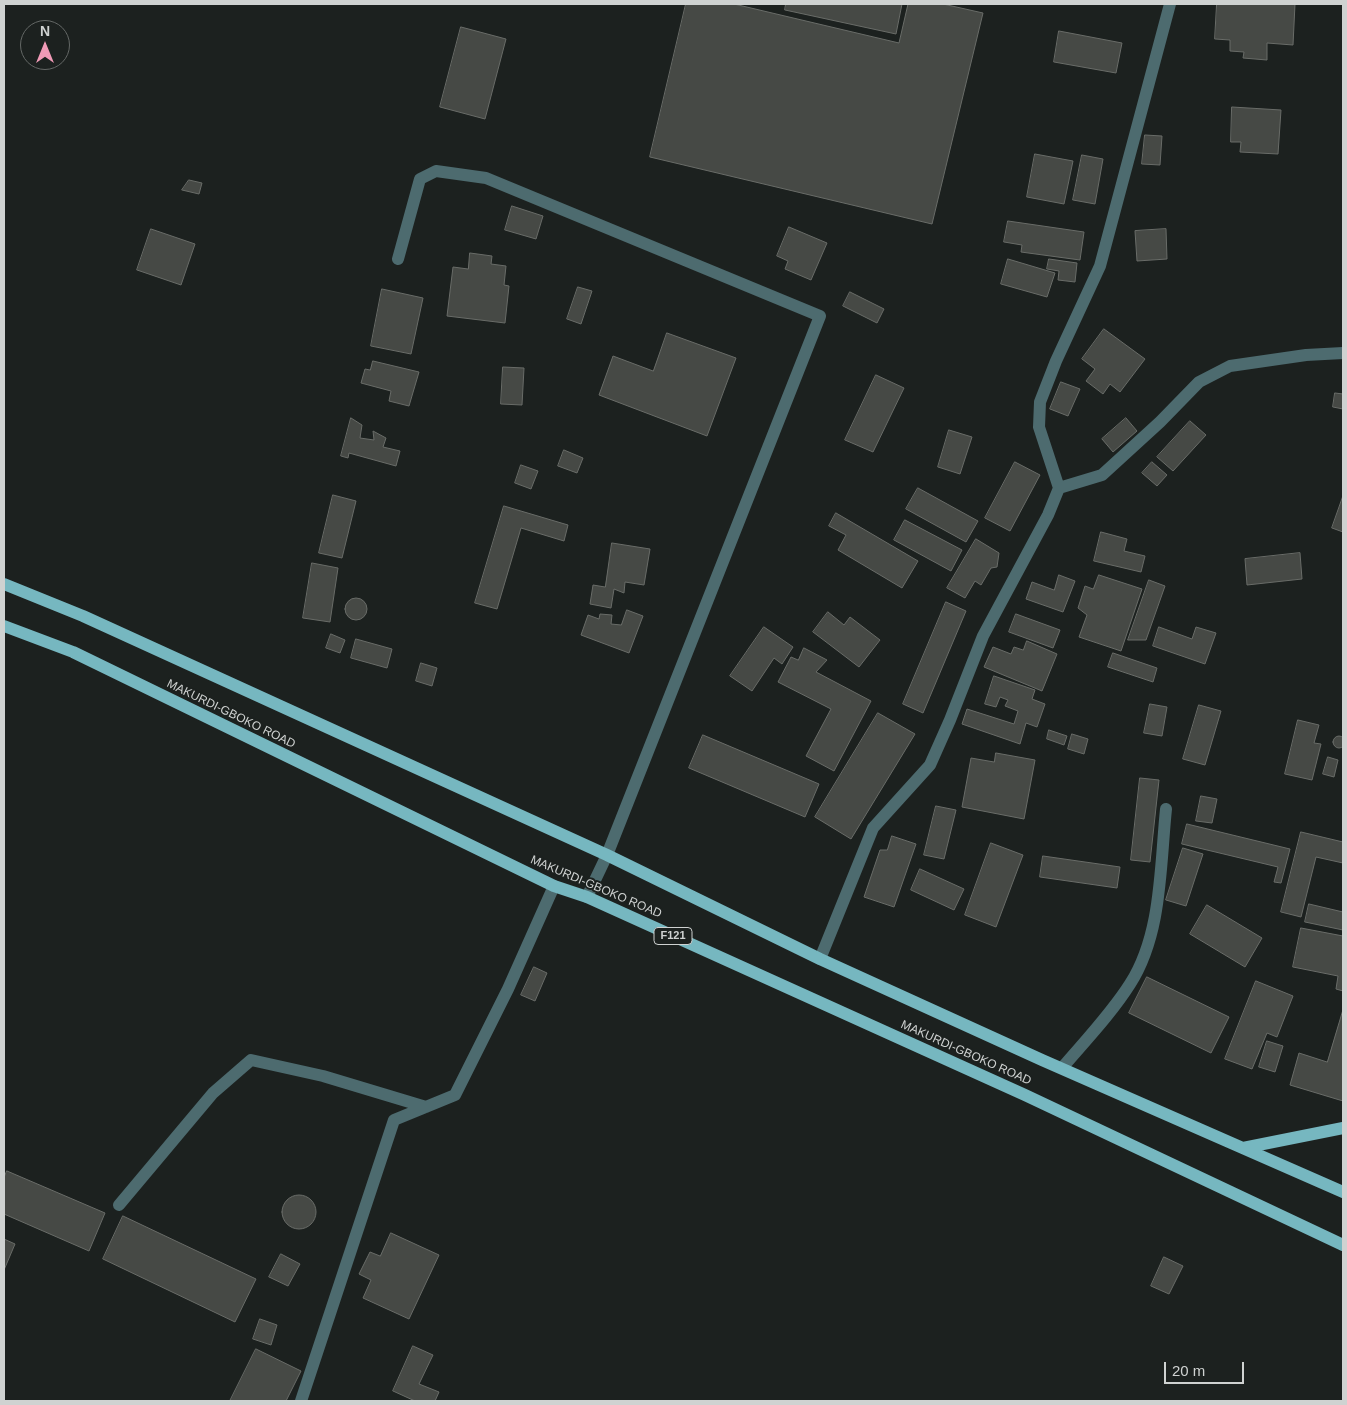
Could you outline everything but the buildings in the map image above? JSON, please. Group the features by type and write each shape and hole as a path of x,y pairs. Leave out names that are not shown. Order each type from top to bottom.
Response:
{"main road":[{"path":"4,584 83,616 607,855 820,959 1343,1192"},
{"name":"MAKURDI-GBOKO ROAD","path":"4,626 73,652 554,886 587,897 1026,1095 1343,1245"},
{"path":"1243,1148 1343,1128"}],"street":[{"path":"820,959 873,828 930,765 950,720 982,636 1048,515 1059,488 1039,427 1040,402 1056,361 1100,266 1170,4"},
{"path":"398,259 420,179 436,171 486,178 820,316 607,855 587,897"},
{"path":"1059,488 1102,475 1160,422 1199,382 1230,366 1306,355 1343,354"},
{"path":"1062,1068 1117,1002 1139,967 1155,917 1166,809"},
{"path":"300,1401 394,1120 455,1095 508,989 554,886"},
{"path":"119,1204 213,1092 251,1060 323,1076 426,1108"}]}
